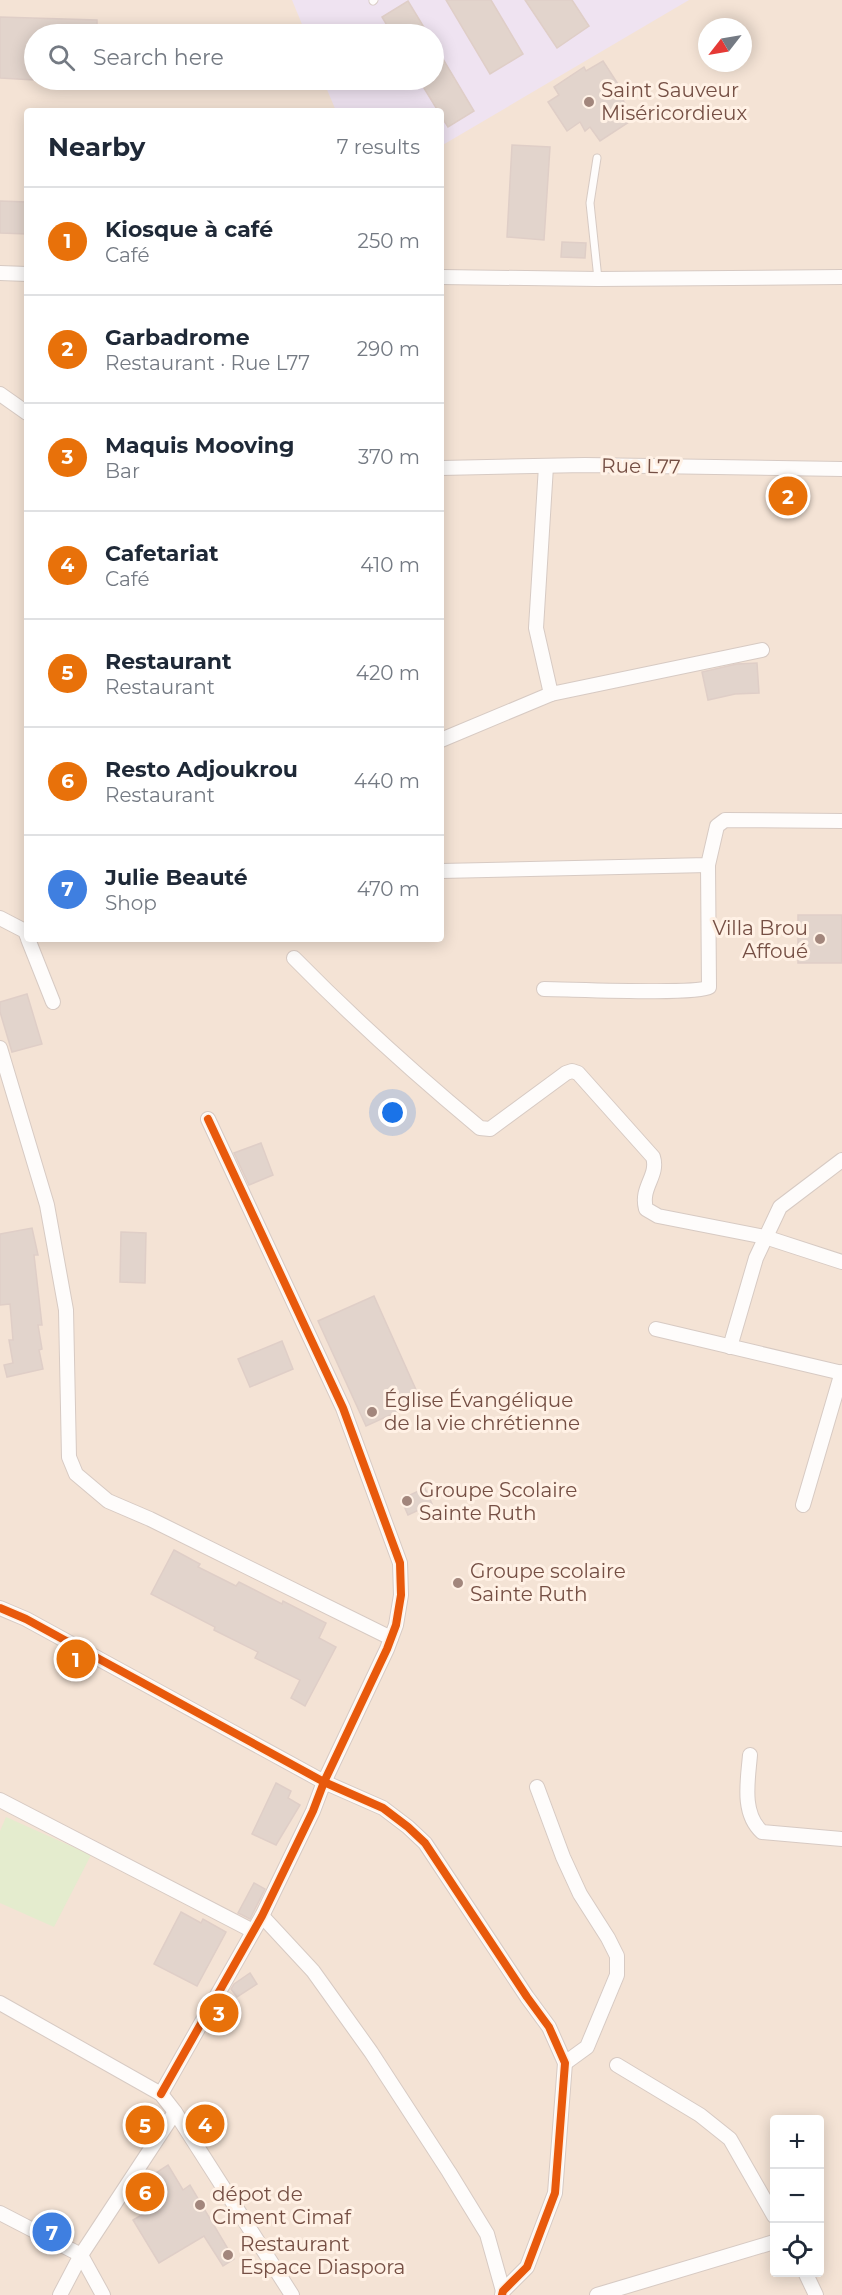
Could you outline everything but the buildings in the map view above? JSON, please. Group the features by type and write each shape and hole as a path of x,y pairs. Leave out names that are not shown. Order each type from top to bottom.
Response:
{"street":[{"path":"0,273 24,274"},
{"path":"444,277 598,279 842,277"},
{"path":"0,394 24,411"},
{"path":"546,466 536,628 551,694"},
{"name":"Rue L77","path":"444,468 546,466 842,469"},
{"path":"444,739 551,694 762,650"},
{"path":"544,989 705,990 709,987 708,865 717,826 725,820 842,821"},
{"path":"444,871 708,865"},
{"path":"0,918 24,930"},
{"path":"30,942 53,1002"},
{"path":"294,958 354,1019 480,1128 490,1129 566,1073 572,1071 578,1073 653,1157 654,1170 643,1197 646,1209 658,1216 765,1237 842,1262"},
{"path":"0,1048 47,1206 66,1310 69,1457 76,1474 108,1501 150,1519 391,1638"},
{"path":"161,2094 262,1916 313,1811 324,1782 391,1638 401,1595 400,1563 343,1408 208,1119"},
{"path":"730,1347 756,1258 784,1202 842,1160"},
{"path":"656,1329 842,1372 803,1505"},
{"path":"0,1608 26,1619 324,1782 383,1808 425,1843 526,1997 549,2027 565,2063 555,2193 527,2267 503,2293"},
{"path":"750,1755 747,1799 754,1825 762,1832 842,1839"},
{"path":"537,1787 563,1857 580,1894 608,1938 616,1956 617,1975 587,2047 565,2063"},
{"path":"0,1800 253,1932"},
{"path":"262,1916 313,1971 371,2052 449,2172 487,2234 503,2293"},
{"path":"0,2003 161,2094 175,2112 292,2295"},
{"path":"616,2065 700,2115 730,2139 770,2209"},
{"path":"60,2295 81,2255 175,2112"},
{"path":"0,2213 81,2255 103,2295"},
{"path":"597,2295 770,2242"},
{"path":"807,2277 816,2295"}],"lane":[{"path":"597,158 590,203 598,279"}],"shaded area":[{"path":"0,0 842,0 842,2295 0,2295"},
{"path":"292,0 689,0 444,144 444,108 335,108 327,90 444,90 444,24 302,24"}],"green space":[{"path":"6,1817 91,1855 54,1927 0,1903 0,1831"}],"cycle path":[{"path":"161,2094 262,1916 313,1811 324,1782 387,1649 396,1625 401,1595 400,1563 343,1408 208,1119"},
{"path":"0,1608 26,1619 324,1782 383,1808 425,1843 549,2027 565,2063 555,2193 527,2267 503,2291 502,2295"}],"place":[{"name":"Saint Sauveur Miséricordieux","path":"589,102"},
{"name":"Garbadrome","path":"788,496"},
{"name":"Villa Brou Affoué","path":"820,939"},
{"name":"Église Évangélique de la vie chrétienne","path":"372,1412"},
{"name":"Groupe Scolaire Sainte Ruth","path":"407,1501"},
{"name":"Groupe scolaire Sainte Ruth","path":"458,1583"},
{"name":"Kiosque à café","path":"76,1659"},
{"name":"Maquis Mooving","path":"219,2013"},
{"name":"Cafetariat","path":"205,2124"},
{"name":"Restaurant","path":"145,2125"},
{"name":"Resto Adjoukrou","path":"145,2192"},
{"name":"dépot de Ciment Cimaf","path":"200,2205"},
{"name":"Julie Beauté","path":"52,2232"},
{"name":"Restaurant Espace Diaspora","path":"228,2255"}]}
